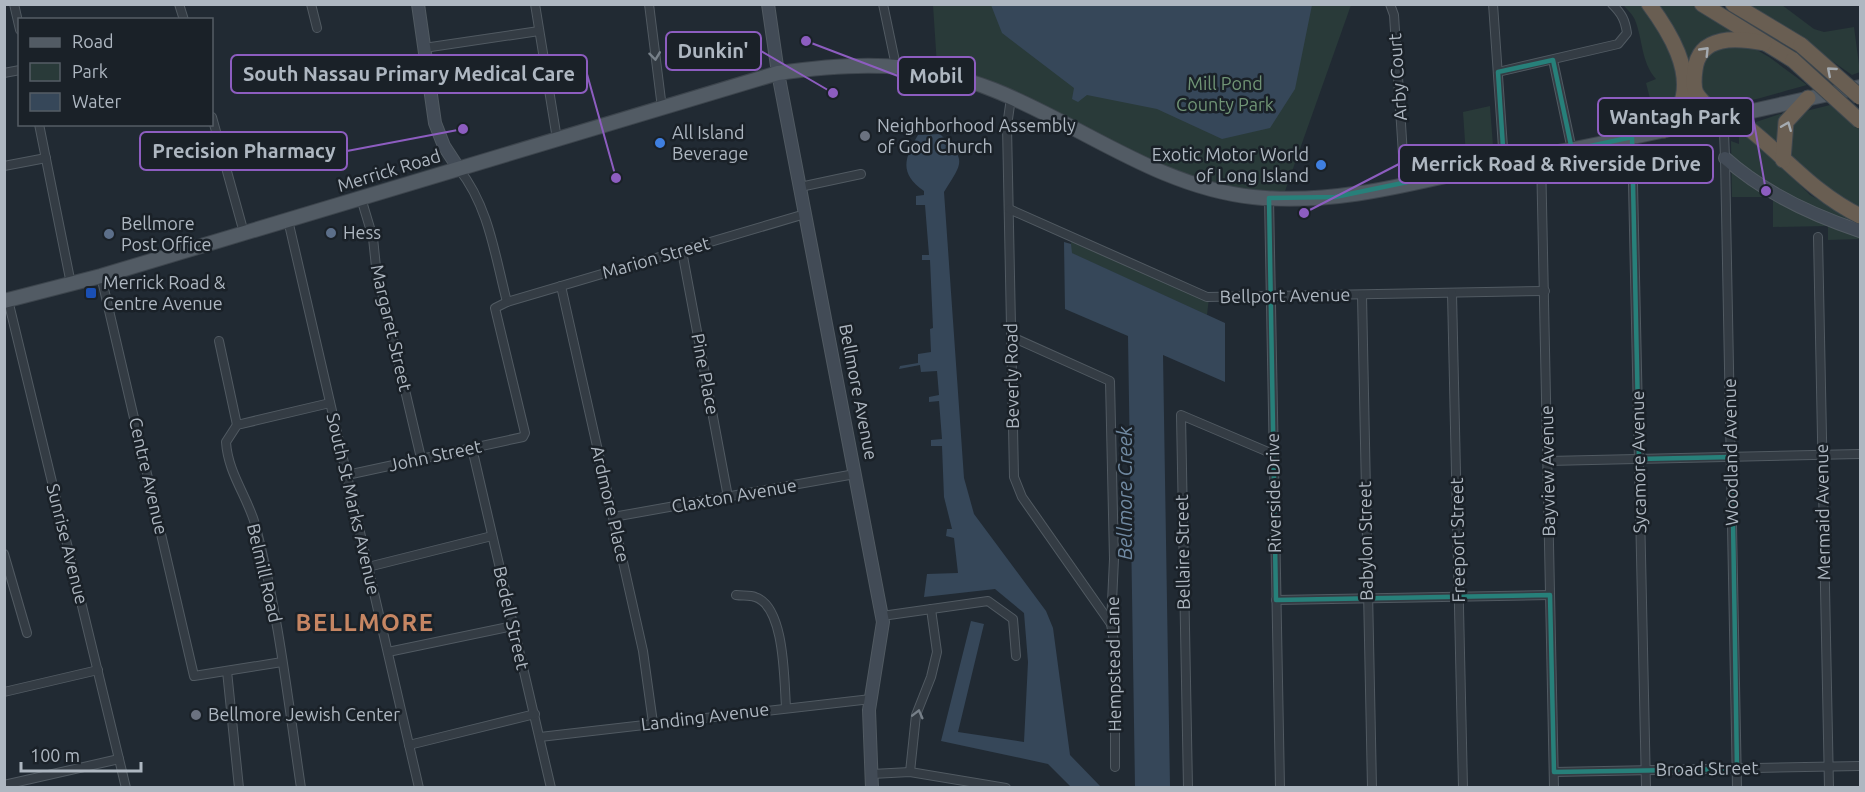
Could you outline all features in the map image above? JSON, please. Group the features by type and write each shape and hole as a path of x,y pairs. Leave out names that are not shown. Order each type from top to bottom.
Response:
{"highway":[{"path":"1649,4 1674,45 1683,75 1680,109 1664,130"},
{"path":"1702,4 1793,60 1860,121"},
{"path":"1733,4 1801,45 1860,97"},
{"path":"1764,43 1727,39 1714,42 1698,58 1694,80 1696,92 1725,116 1750,128 1818,192 1860,216"},
{"path":"1783,160 1786,122 1808,98"}],"main road":[{"name":"Merrick Road","path":"6,301 101,276 778,73 842,64 896,66 936,72 978,84 1178,179 1224,192 1269,198 1335,198 1405,186 1504,162 1572,150 1860,87"}],"street":[{"path":"14,4 18,21"},
{"path":"311,4 316,28"},
{"path":"418,4 435,123 444,146 470,184 486,218 507,302"},
{"path":"535,4 557,139"},
{"path":"649,4 662,108"},
{"name":"Bellmore Avenue","path":"768,4 778,73 882,616 882,634 871,699 869,732 872,788"},
{"path":"883,4 896,66"},
{"name":"Arby Court","path":"1390,4 1394,15 1405,186"},
{"path":"1493,4 1504,162"},
{"path":"1498,72 1618,44 1627,33 1626,24 1624,16 1612,4"},
{"path":"424,48 539,31"},
{"path":"1553,60 1572,150"},
{"name":"Beverly Road","path":"1011,98 1007,126 1013,467 1017,487 1111,624"},
{"name":"Woodland Avenue","path":"1725,116 1737,788"},
{"path":"213,121 244,233"},
{"path":"39,126 71,284"},
{"name":"Sycamore Avenue","path":"1632,137 1646,788"},
{"name":"Bayview Avenue","path":"1541,155 1554,788"},
{"path":"4,166 46,158"},
{"path":"1725,158 1779,196 1828,220 1860,231"},
{"path":"800,187 861,174"},
{"name":"Margaret Street","path":"360,198 373,238 376,267 421,458"},
{"name":"Riverside Drive","path":"1269,198 1269,296 1280,788"},
{"name":"Bellport Avenue","path":"1009,208 1207,297 1545,291"},
{"name":"Marion Street","path":"507,302 805,214"},
{"name":"South St Marks Avenue","path":"288,220 419,788"},
{"name":"Mermaid Avenue","path":"1818,237 1828,788"},
{"name":"Pine Place","path":"682,251 728,497"},
{"name":"Centre Avenue","path":"101,276 194,676 227,671"},
{"name":"Ardmore Place","path":"561,286 643,651 652,723"},
{"name":"Freeport Street","path":"1452,293 1463,788"},
{"name":"Babylon Street","path":"1362,295 1372,788"},
{"name":"Sunrise Avenue","path":"6,301 126,788"},
{"name":"John Street","path":"347,475 523,438 525,433 495,308 507,302"},
{"name":"Hempstead Lane","path":"1012,337 1110,381 1114,559 1111,624 1115,648 1115,767"},
{"path":"219,341 237,425 330,404"},
{"name":"Bellaire Street","path":"1188,788 1181,416 1273,454"},
{"name":"Belmill Road","path":"237,425 228,436 226,448 235,481 255,524 282,662 301,788"},
{"name":"Bedell Street","path":"472,448 551,788"},
{"path":"1548,461 1860,454"},
{"name":"Claxton Avenue","path":"613,517 855,474"},
{"path":"368,567 492,536"},
{"path":"4,554 27,633"},
{"path":"736,595 756,597 770,609 778,626 786,707"},
{"path":"1276,600 1550,595"},
{"path":"882,616 988,601 1013,619 1016,656"},
{"path":"910,772 916,715 931,676 937,652 931,609"},
{"path":"388,652 513,626"},
{"path":"239,788 227,671 282,662"},
{"path":"4,692 98,670"},
{"name":"Landing Avenue","path":"540,736 871,699"},
{"path":"409,745 535,714"},
{"path":"4,785 119,759"},
{"name":"Broad Street","path":"1554,772 1860,766"},
{"path":"872,774 910,772 1006,788"}],"highlighted area":[{"path":"1553,60 1572,150 1632,137 1639,459 1732,457 1737,769 1554,772 1550,595 1276,600 1269,198 1335,197 1504,162 1498,72"}],"green space":[{"name":"Mill Pond County Park","path":"933,5 1351,5 1284,194 1233,188 1184,174 1112,145 937,66"},
{"path":"1623,5 1645,5 1678,63 1678,104 1666,116 1655,118 1646,83 1656,79 1645,58 1635,20"},
{"path":"1653,5 1692,5 1740,35 1700,47 1702,109 1680,113 1686,91"},
{"path":"1745,5 1782,5 1814,29 1824,32 1854,27 1860,72 1852,75 1798,37"},
{"path":"1745,43 1769,57 1807,85 1747,101 1727,104 1711,102 1701,94 1699,77 1707,51"},
{"path":"1830,105 1860,130 1860,209 1846,204 1791,161 1788,128 1798,113"},
{"path":"1490,106 1493,146 1489,151 1466,156 1463,112"},
{"path":"1780,114 1785,115 1779,148 1753,123"},
{"path":"1746,130 1810,195 1860,222 1860,239 1828,240 1828,226 1773,227 1773,197 1732,197 1731,141 1739,144 1739,136"},
{"path":"1071,237 1209,298 1207,315 1071,253"}],"water":[{"path":"991,4 1312,5 1295,89 1270,128 1222,139 1157,109 1087,95 1078,102 1072,99 1074,88 1002,33"},
{"path":"940,134 955,150 959,162 944,192 964,478 974,514 1046,611 1053,628 1070,755 1101,787 1071,787 1048,764 941,741 971,621 984,624 958,732 1024,742 1028,662 1024,613 995,589 924,597 927,574 958,573 954,538 946,536 947,529 952,529 944,497 942,446 931,446 931,440 942,439 939,401 929,402 929,397 939,395 937,371 921,372 920,365 899,369 900,366 918,363 918,354 931,352 930,329 933,328 930,260 922,260 922,255 929,255 925,205 916,205 916,196 924,195 924,191 911,178 906,165 918,135"},
{"path":"1064,242 1071,244 1072,253 1225,323 1225,382 1163,355 1170,787 1135,787 1128,336 1065,309"}],"place":[{"name":"Mobil","path":"806,41"},
{"name":"Dunkin'","path":"833,93"},
{"name":"Precision Pharmacy","path":"463,129"},
{"name":"Neighborhood Assembly of God Church","path":"865,136"},
{"name":"All Island Beverage","path":"660,143"},
{"name":"Exotic Motor World of Long Island","path":"1321,165"},
{"name":"South Nassau Primary Medical Care","path":"616,178"},
{"name":"Wantagh Park","path":"1766,191"},
{"name":"Merrick Road & Riverside Drive","path":"1304,213"},
{"name":"Hess","path":"331,233"},
{"name":"Bellmore Post Office","path":"109,234"},
{"name":"Merrick Road & Centre Avenue","path":"91,293"},
{"name":"Bellmore Jewish Center","path":"196,715"}],"district":[{"name":"BELLMORE","path":"365,623"}],"water label":[{"name":"Bellmore Creek","path":"1125,493"}]}
